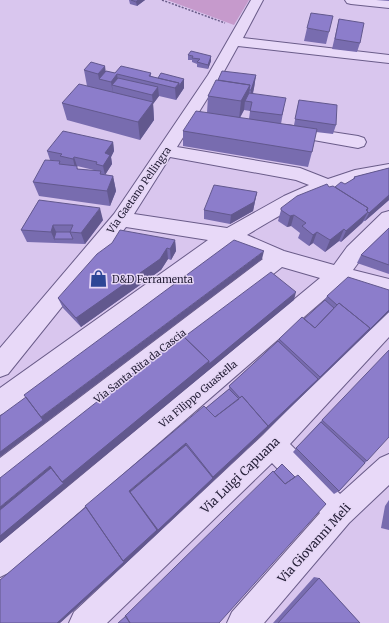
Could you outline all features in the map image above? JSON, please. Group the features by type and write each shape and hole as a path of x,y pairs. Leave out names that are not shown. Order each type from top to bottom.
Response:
{"street":[{"name":"Via Gaetano Pellingra","path":"0,366 121,219 191,118 257,0"},
{"path":"351,0 389,4"},
{"path":"238,36 389,59"},
{"path":"274,128 358,142"},
{"path":"167,151 300,174 327,186"},
{"path":"0,403 227,236 296,198 327,186 373,172 389,170"},
{"name":"Via Filippo Guastella","path":"0,562 338,275 354,254 389,218"},
{"path":"121,219 227,236 249,243 279,258 389,288"},
{"name":"Via Santa Rita da Cascia","path":"0,475 279,258"},
{"name":"Via Luigi Capuana","path":"85,623 272,444 389,322"},
{"path":"272,444 340,513"},
{"name":"Via Giovanni Meli","path":"243,623 340,513 389,467"}],"path":[{"path":"162,0 197,12 238,36"}],"shaded area":[{"path":"167,0 249,0 234,25"}],"building":[{"path":"311,13 333,16 329,32 307,28"},
{"path":"339,19 364,23 360,43 335,39"},
{"path":"191,51 211,56 208,65 197,62 200,59 192,58 193,56 188,55"},
{"path":"91,62 105,66 98,74 84,70"},
{"path":"121,66 151,73 149,76 179,83 175,88 117,74 111,82 99,79 106,71 115,73"},
{"path":"222,71 256,75 251,90 249,90 250,85 218,80"},
{"path":"161,73 184,79 179,86 179,83 158,78"},
{"path":"118,78 158,87 152,95 112,85"},
{"path":"216,80 250,85 241,101 208,96"},
{"path":"79,84 153,102 138,122 62,103"},
{"path":"249,93 286,98 282,115 250,111 252,102 245,101"},
{"path":"299,100 337,105 336,125 295,119"},
{"path":"196,111 317,129 312,152 183,131"},
{"path":"63,131 113,142 105,153 110,155 103,166 96,164 97,162 74,157 73,159 60,156 62,154 47,151"},
{"path":"45,160 60,161 59,164 77,166 77,169 101,171 100,174 113,176 107,191 33,182"},
{"path":"389,168 389,195 369,213 367,211 368,208 335,187 341,182 345,184 355,178 354,177"},
{"path":"327,184 329,187 333,186 368,208 366,210 368,212 346,231 344,229 330,240 317,232 313,235 302,226 306,223 294,215 290,216 281,210 281,208 297,196"},
{"path":"214,185 257,192 254,202 231,215 204,210"},
{"path":"39,200 100,208 81,233 70,232 73,225 53,225 51,232 21,230"},
{"path":"389,228 389,265 361,255"},
{"path":"120,230 175,240 170,249 167,248 160,259 76,318 58,298 97,254 112,243"},
{"path":"56,232 70,232 73,239 54,239"},
{"path":"234,240 264,251 41,417 24,395"},
{"path":"271,272 296,292 209,364 209,361 184,337"},
{"path":"348,277 389,290 389,310 368,331 370,328 339,303 337,305 327,296"},
{"path":"325,300 334,308 315,328 304,319"},
{"path":"339,303 370,328 320,377 279,339 302,317 315,328"},
{"path":"182,335 209,361 62,482 50,466 0,507 0,478"},
{"path":"278,341 318,379 267,427 268,426 242,396 240,398 229,386"},
{"path":"389,350 389,437 367,461 322,420"},
{"path":"229,389 239,399 215,417 206,408"},
{"path":"242,396 268,426 213,477 186,443 129,491 157,530 123,561 85,506 204,406 215,417"},
{"path":"26,397 43,420 0,452 0,416"},
{"path":"321,422 365,463 339,491 296,448"},
{"path":"186,445 213,478 158,530 130,492"},
{"path":"282,464 295,477 285,484 274,472"},
{"path":"51,468 64,483 0,536 0,510"},
{"path":"273,471 285,484 298,475 326,504 219,623 130,623 125,616"},
{"path":"86,507 124,562 57,623 0,623 0,580"},
{"path":"319,578 360,623 278,623"},
{"path":"126,616 130,623 118,623"}],"place":[{"name":"D&D Ferramenta","path":"99,279"}]}
